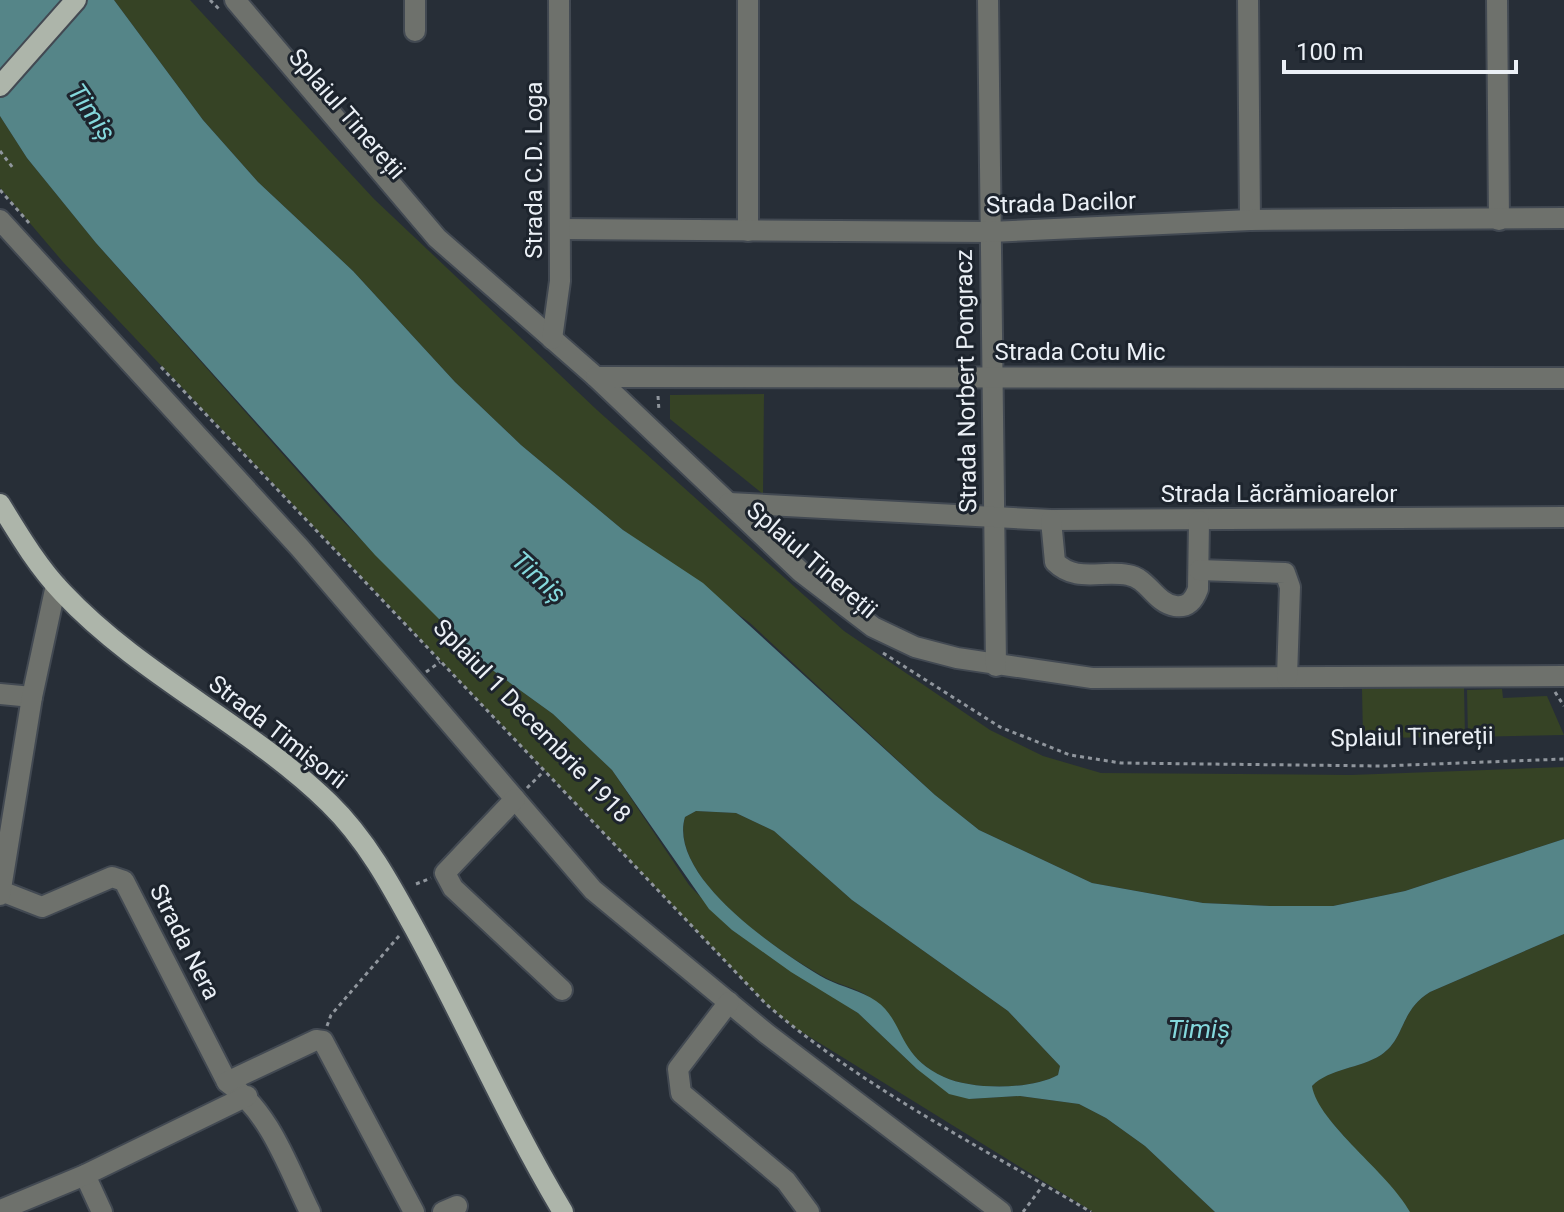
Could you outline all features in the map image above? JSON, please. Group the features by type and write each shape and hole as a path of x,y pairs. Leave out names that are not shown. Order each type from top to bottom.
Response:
{"main road":[{"path":"0,86 76,0"},
{"name":"Strada Timișorii","path":"0,504 56,585 82,612 152,669 288,767 330,803 356,833 400,901 563,1212"}],"street":[{"path":"415,0 415,31"},
{"name":"Strada C.D. Loga","path":"552,339 560,281 559,0"},
{"path":"748,0 748,231"},
{"name":"Strada Norbert Pongracz","path":"988,0 996,666"},
{"path":"1248,0 1250,220"},
{"path":"1497,0 1499,220"},
{"name":"Splaiul Tinereții","path":"228,5 428,229 467,267 596,377 801,572 873,627 915,647 996,666 1092,678 1564,676"},
{"name":"Strada Dacilor","path":"561,229 990,232 1250,220 1564,218"},
{"path":"0,220 300,548 593,890 729,1002 1001,1212"},
{"name":"Strada Cotu Mic","path":"596,377 1564,378"},
{"name":"Strada Lăcrămioarelor","path":"729,503 1051,520 1564,517"},
{"path":"1051,520 1055,562 1064,571 1077,575 1129,575 1173,606 1185,606 1195,598 1199,570 1199,521"},
{"path":"1199,570 1277,571 1289,580 1287,677"},
{"path":"0,893 32,697 56,585"},
{"path":"0,694 32,697"},
{"path":"515,799 450,863 445,873 453,888 562,990"},
{"name":"Strada Nera","path":"0,893 42,907 112,877 124,881 227,1082 247,1096 266,1122 310,1212"},
{"path":"729,1002 678,1069 681,1093 786,1181 809,1212"},
{"path":"227,1082 316,1040 323,1041 414,1212"},
{"path":"2,1208 85,1175 247,1096"},
{"path":"85,1175 102,1212"}],"path":[{"path":"210,0 228,5"},
{"path":"0,151 13,168"},
{"path":"0,190 36,231"},
{"name":"Splaiul 1 Decembrie 1918","path":"155,361 755,992 792,1026 924,1116 1091,1212"},
{"path":"656,388 661,409 656,415"},
{"name":"Splaiul Tinereții","path":"876,648 1000,727 1070,755 1121,763 1382,766 1564,759"},
{"path":"420,676 440,662"},
{"path":"515,799 544,771"},
{"path":"323,1041 331,1015 402,933"},
{"path":"1023,1212 1044,1184"}],"shaded area":[{"path":"114,0 190,0 374,199 597,410 844,631 990,730 1043,756 1101,773 1351,775 1564,767 1564,839 1405,891 1333,906 1270,906 1203,903 1092,883 979,830 935,795 750,623 623,530 521,445 455,382 353,271 258,182 203,120"},
{"path":"0,116 27,158 96,243 333,511 484,664 553,714 612,770 689,885 732,930 858,1013 917,1069 969,1099 1020,1096 1079,1104 1106,1118 1145,1146 1215,1212 1093,1212 792,1026 766,1004 63,262 0,188"},
{"path":"764,394 763,494 670,419 670,395"},
{"path":"1464,687 1465,737 1363,738 1362,689"},
{"path":"1502,689 1503,698 1547,696 1564,735 1468,737 1467,690"},
{"path":"696,811 736,813 774,831 852,900 1008,1011 1060,1066 1058,1075 1017,1086 985,1086 956,1081 930,1070 910,1051 870,998 826,978 782,951 732,911 710,888 693,864 684,840 685,817"},
{"path":"1564,934 1564,1212 1410,1212 1314,1102 1312,1086 1327,1076 1381,1055 1395,1041 1413,1007 1430,992"}],"water":[{"name":"Timiș","path":"0,0 114,0 203,120 258,182 353,271 455,382 521,445 623,530 703,583 935,795 979,830 1092,883 1203,903 1333,906 1405,891 1564,839 1564,934 1430,992 1413,1007 1395,1041 1381,1055 1327,1076 1312,1086 1327,1116 1387,1181 1410,1212 1215,1212 1145,1146 1106,1118 1079,1104 1020,1096 969,1099 949,1094 917,1069 858,1013 791,972 732,930 709,909 612,770 553,714 484,664 375,555 96,243 27,158 0,116","holes":["696,811 736,813 774,831 852,900 1008,1011 1060,1066 1058,1075 1017,1086 985,1086 944,1077 917,1059 892,1018 876,1001 826,979 757,932 710,888 693,864 684,840 685,817"]}]}
